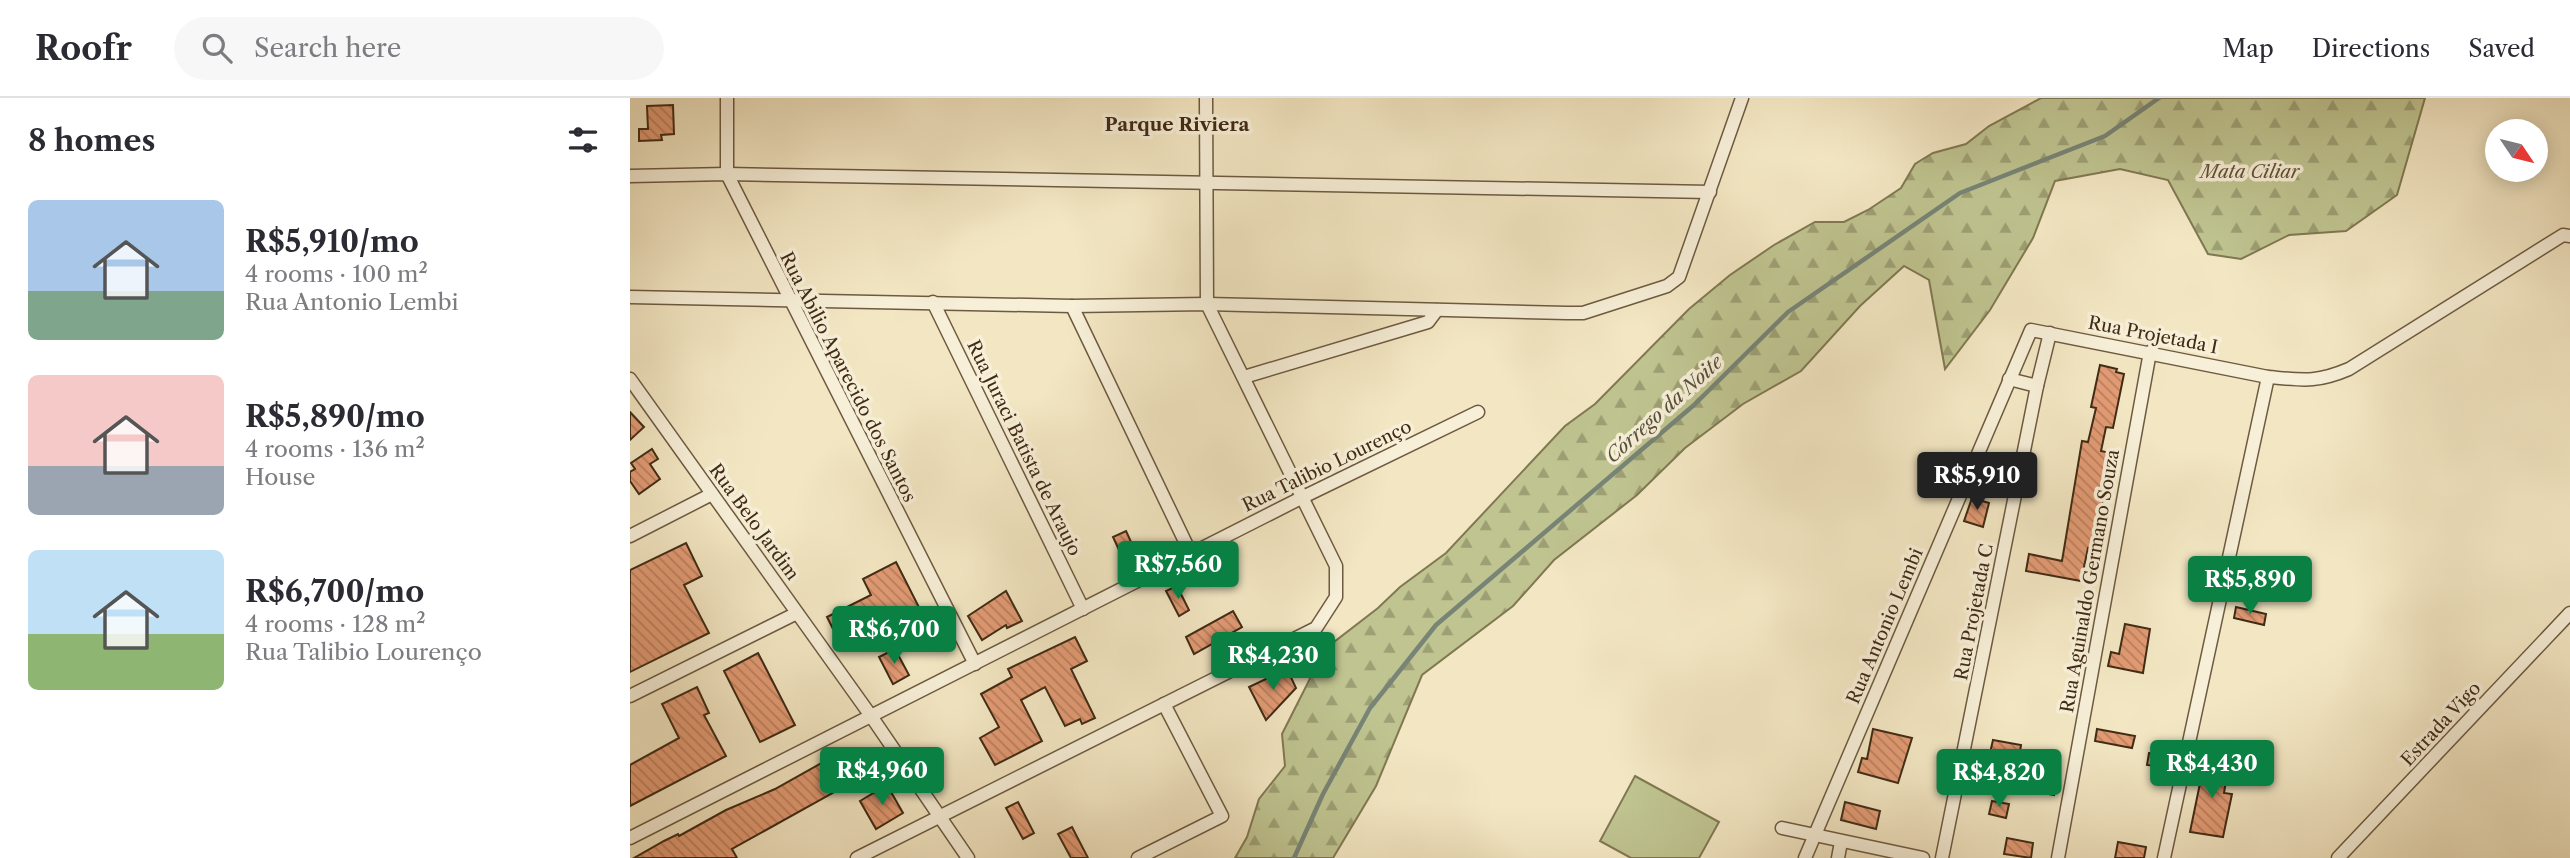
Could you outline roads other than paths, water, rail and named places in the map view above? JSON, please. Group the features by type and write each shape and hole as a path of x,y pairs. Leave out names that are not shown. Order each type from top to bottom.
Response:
{"street":[{"name":"Rua Abilio Aparecido dos Santos","path":"727,98 727,174 788,300 975,664"},
{"path":"857,858 1317,628 1336,597 1336,566 1207,304 1206,98"},
{"path":"630,298 1072,306 1207,304 1583,313 1667,286 1679,277 1742,98"},
{"path":"630,176 727,174 1710,192"},
{"name":"Rua Projetada I","path":"2031,330 2268,377 2326,379 2349,369 2563,234 2570,236"},
{"name":"Rua Juraci Batista de Araujo","path":"933,302 1083,609"},
{"path":"1072,306 1191,554"},
{"path":"1244,377 1428,322 1437,310"},
{"name":"Rua Antonio Lembi","path":"1805,858 2031,330"},
{"name":"Rua Projetada C","path":"1942,858 2050,333"},
{"name":"Rua Aguinaldo Germano Souza","path":"2058,858 2150,352"},
{"path":"2164,858 2268,377"},
{"name":"Rua Belo Jardim","path":"630,379 871,716 968,858"},
{"path":"2009,379 2037,386"},
{"name":"Rua Talibio Lourenço","path":"630,838 1303,497 1478,412"},
{"path":"630,536 712,494"},
{"path":"630,696 797,613"},
{"name":"Estrada Vigo","path":"2337,858 2570,613"},
{"path":"1138,858 1222,816 1164,704"},
{"path":"1782,828 1923,858"},
{"path":"1838,858 1841,842"}],"waterway":[{"name":"Córrego da Noite","path":"1294,858 1323,794 1370,708 1436,625 1694,405 1788,312 1960,193 2105,136 2159,98"}],"district":[{"name":"Parque Riviera","path":"1177,124"}],"park label":[{"name":"Mata Ciliar","path":"2250,172"}]}
